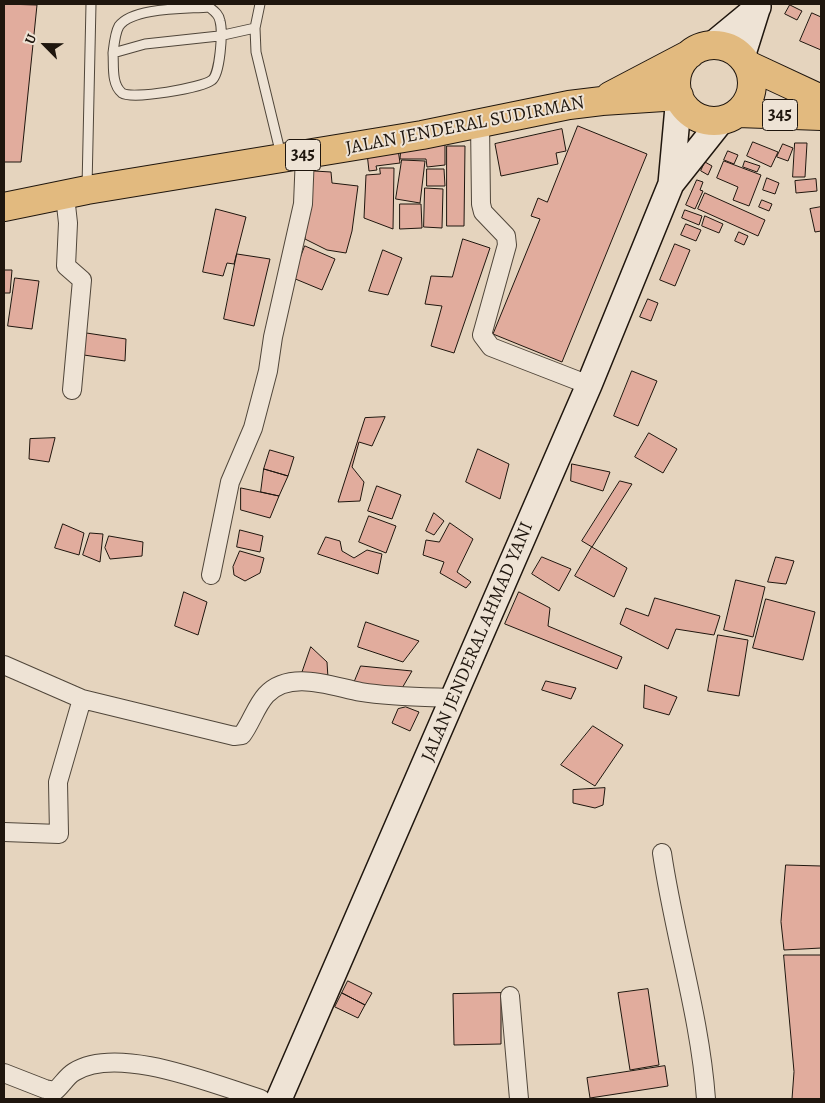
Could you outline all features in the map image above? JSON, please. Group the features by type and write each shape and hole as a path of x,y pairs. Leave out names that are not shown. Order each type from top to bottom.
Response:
{"main road":[{"path":"759,5 745,61 752,86 750,96 730,117 711,121 691,113 678,96 676,85 678,73 683,63 759,5"},
{"name":"JALAN JENDERAL SUDIRMAN","path":"602,101 701,50"},
{"path":"701,50 735,50 745,61 821,99"},
{"name":"JALAN JENDERAL SUDIRMAN","path":"4,207 76,193 422,135 480,122 602,101 678,96"},
{"name":"JALAN JENDERAL AHMAD YANI","path":"672,184 678,96"},
{"name":"345","path":"730,117 821,116"},
{"name":"JALAN JENDERAL AHMAD YANI","path":"280,1099 589,385 672,184 730,117"}],"street":[{"path":"480,122 481,204 483,212 506,236 507,245 482,335 491,347 589,385"},
{"path":"211,575 230,482 253,428 268,371 273,337 303,204 293,157"},
{"path":"72,390 82,280 66,266 68,223 76,193"},
{"path":"4,665 82,699 234,736 242,735 266,695 280,686 297,682 318,682 361,692 454,698"},
{"path":"4,832 59,834 58,782 82,699"},
{"path":"662,853 669,900 702,1060 706,1099"},
{"path":"510,996 519,1099"},
{"path":"4,1073 55,1091 74,1072 82,1068 111,1062 136,1063 261,1099"}],"lane":[{"path":"76,193 90,4"},
{"path":"260,4 255,28 256,52 293,157"},
{"path":"209,7 217,13 221,22 219,61 216,76 210,82 172,92 131,96 123,94 117,86 113,53 118,27 126,19 142,13 209,7"},
{"path":"113,53 145,44 219,36 255,28"}],"building":[{"path":"4,4 37,5 21,162 4,162"},
{"path":"790,5 802,11 797,20 785,14"},
{"path":"812,13 821,17 821,50 800,41"},
{"path":"578,126 647,154 562,362 493,334 540,219 531,216 538,198 547,202"},
{"path":"562,129 566,151 556,153 558,164 501,176 495,144"},
{"path":"445,141 445,165 427,167 426,159 400,159 401,147"},
{"path":"753,142 778,152 771,167 747,156"},
{"path":"795,143 807,143 805,177 793,177"},
{"path":"783,144 793,148 788,161 777,157"},
{"path":"447,146 465,146 464,226 447,226"},
{"path":"398,149 400,163 376,166 377,170 369,171 367,153"},
{"path":"728,151 738,155 734,164 724,160"},
{"path":"402,160 425,161 420,203 396,199"},
{"path":"724,161 761,175 749,206 733,200 738,187 717,178"},
{"path":"745,161 760,166 757,172 743,167"},
{"path":"705,162 712,166 708,175 701,171"},
{"path":"380,168 394,168 393,229 364,218 366,175 380,174"},
{"path":"427,169 444,169 445,186 427,186"},
{"path":"314,171 331,172 332,183 358,186 352,231 346,253 327,250 305,239 310,188"},
{"path":"767,178 779,183 775,194 763,190"},
{"path":"816,179 817,191 796,193 795,181"},
{"path":"697,180 703,182 700,190 703,191 695,209 686,205"},
{"path":"425,188 443,189 442,228 424,227"},
{"path":"705,193 765,220 758,236 698,209"},
{"path":"762,200 772,204 769,211 759,207"},
{"path":"400,204 421,204 422,228 400,229"},
{"path":"821,207 821,231 815,232 810,209"},
{"path":"216,209 246,217 234,264 227,263 223,276 203,272"},
{"path":"685,210 702,216 699,225 682,218"},
{"path":"705,216 723,224 719,233 702,226"},
{"path":"686,224 701,230 696,241 681,235"},
{"path":"739,232 748,236 744,245 735,241"},
{"path":"463,239 490,248 454,353 431,346 442,306 425,304 431,276 452,277"},
{"path":"675,244 690,250 675,286 660,280"},
{"path":"305,246 335,259 322,290 293,278"},
{"path":"383,250 402,258 388,295 369,291"},
{"path":"237,254 270,259 254,326 224,319"},
{"path":"4,270 12,270 10,293 4,293"},
{"path":"15,278 39,281 32,329 8,326"},
{"path":"648,299 658,303 651,321 640,317"},
{"path":"80,332 126,339 125,361 77,354"},
{"path":"632,371 657,381 638,426 614,416"},
{"path":"385,417 372,446 359,442 352,467 364,482 360,501 338,502 365,418"},
{"path":"649,433 677,449 663,473 635,457"},
{"path":"55,438 49,462 29,459 30,439"},
{"path":"478,449 509,464 500,499 466,482"},
{"path":"270,450 294,457 288,476 264,469"},
{"path":"572,464 610,472 603,491 571,481"},
{"path":"264,469 288,476 279,496 261,492"},
{"path":"620,481 632,484 592,547 582,541"},
{"path":"377,486 401,495 392,519 368,511"},
{"path":"241,488 279,496 270,518 241,510"},
{"path":"434,513 444,521 434,535 426,531"},
{"path":"369,516 396,526 386,553 359,542"},
{"path":"450,523 473,539 457,572 471,582 466,588 440,573 444,562 423,555 426,540 439,542"},
{"path":"63,524 84,533 79,555 55,548"},
{"path":"240,530 263,536 260,552 237,547"},
{"path":"90,533 103,534 100,562 83,555"},
{"path":"109,536 143,542 142,556 110,559 105,548"},
{"path":"326,537 340,541 342,551 354,558 367,550 382,554 378,574 318,554"},
{"path":"592,547 627,568 614,597 575,576"},
{"path":"240,551 264,558 260,573 245,581 234,575 233,567"},
{"path":"542,557 571,569 559,591 532,574"},
{"path":"776,557 794,561 786,584 768,582"},
{"path":"736,580 765,587 753,637 724,630"},
{"path":"184,592 207,602 198,635 175,626"},
{"path":"519,592 550,608 548,626 622,657 617,669 505,624"},
{"path":"655,598 720,616 714,635 676,629 668,649 620,624 626,608 648,616"},
{"path":"766,599 815,612 803,660 753,648"},
{"path":"366,622 419,641 403,662 358,647"},
{"path":"718,635 748,640 739,696 708,691"},
{"path":"311,647 327,662 328,678 301,676"},
{"path":"361,666 412,671 401,690 354,683"},
{"path":"546,681 576,688 571,699 542,690"},
{"path":"645,685 677,697 669,715 644,708"},
{"path":"406,707 419,712 410,731 392,723 398,709"},
{"path":"593,726 623,745 595,786 561,765"},
{"path":"605,788 603,805 595,808 573,803 573,790"},
{"path":"786,865 821,866 821,948 784,950 781,922"},
{"path":"784,955 821,955 821,1099 792,1099 794,1072"},
{"path":"348,981 372,993 365,1005 342,993"},
{"path":"648,989 659,1065 630,1070 618,993"},
{"path":"342,993 365,1005 358,1018 335,1007"},
{"path":"501,993 501,1044 454,1045 453,994"},
{"path":"665,1066 668,1086 590,1098 587,1078"}]}
